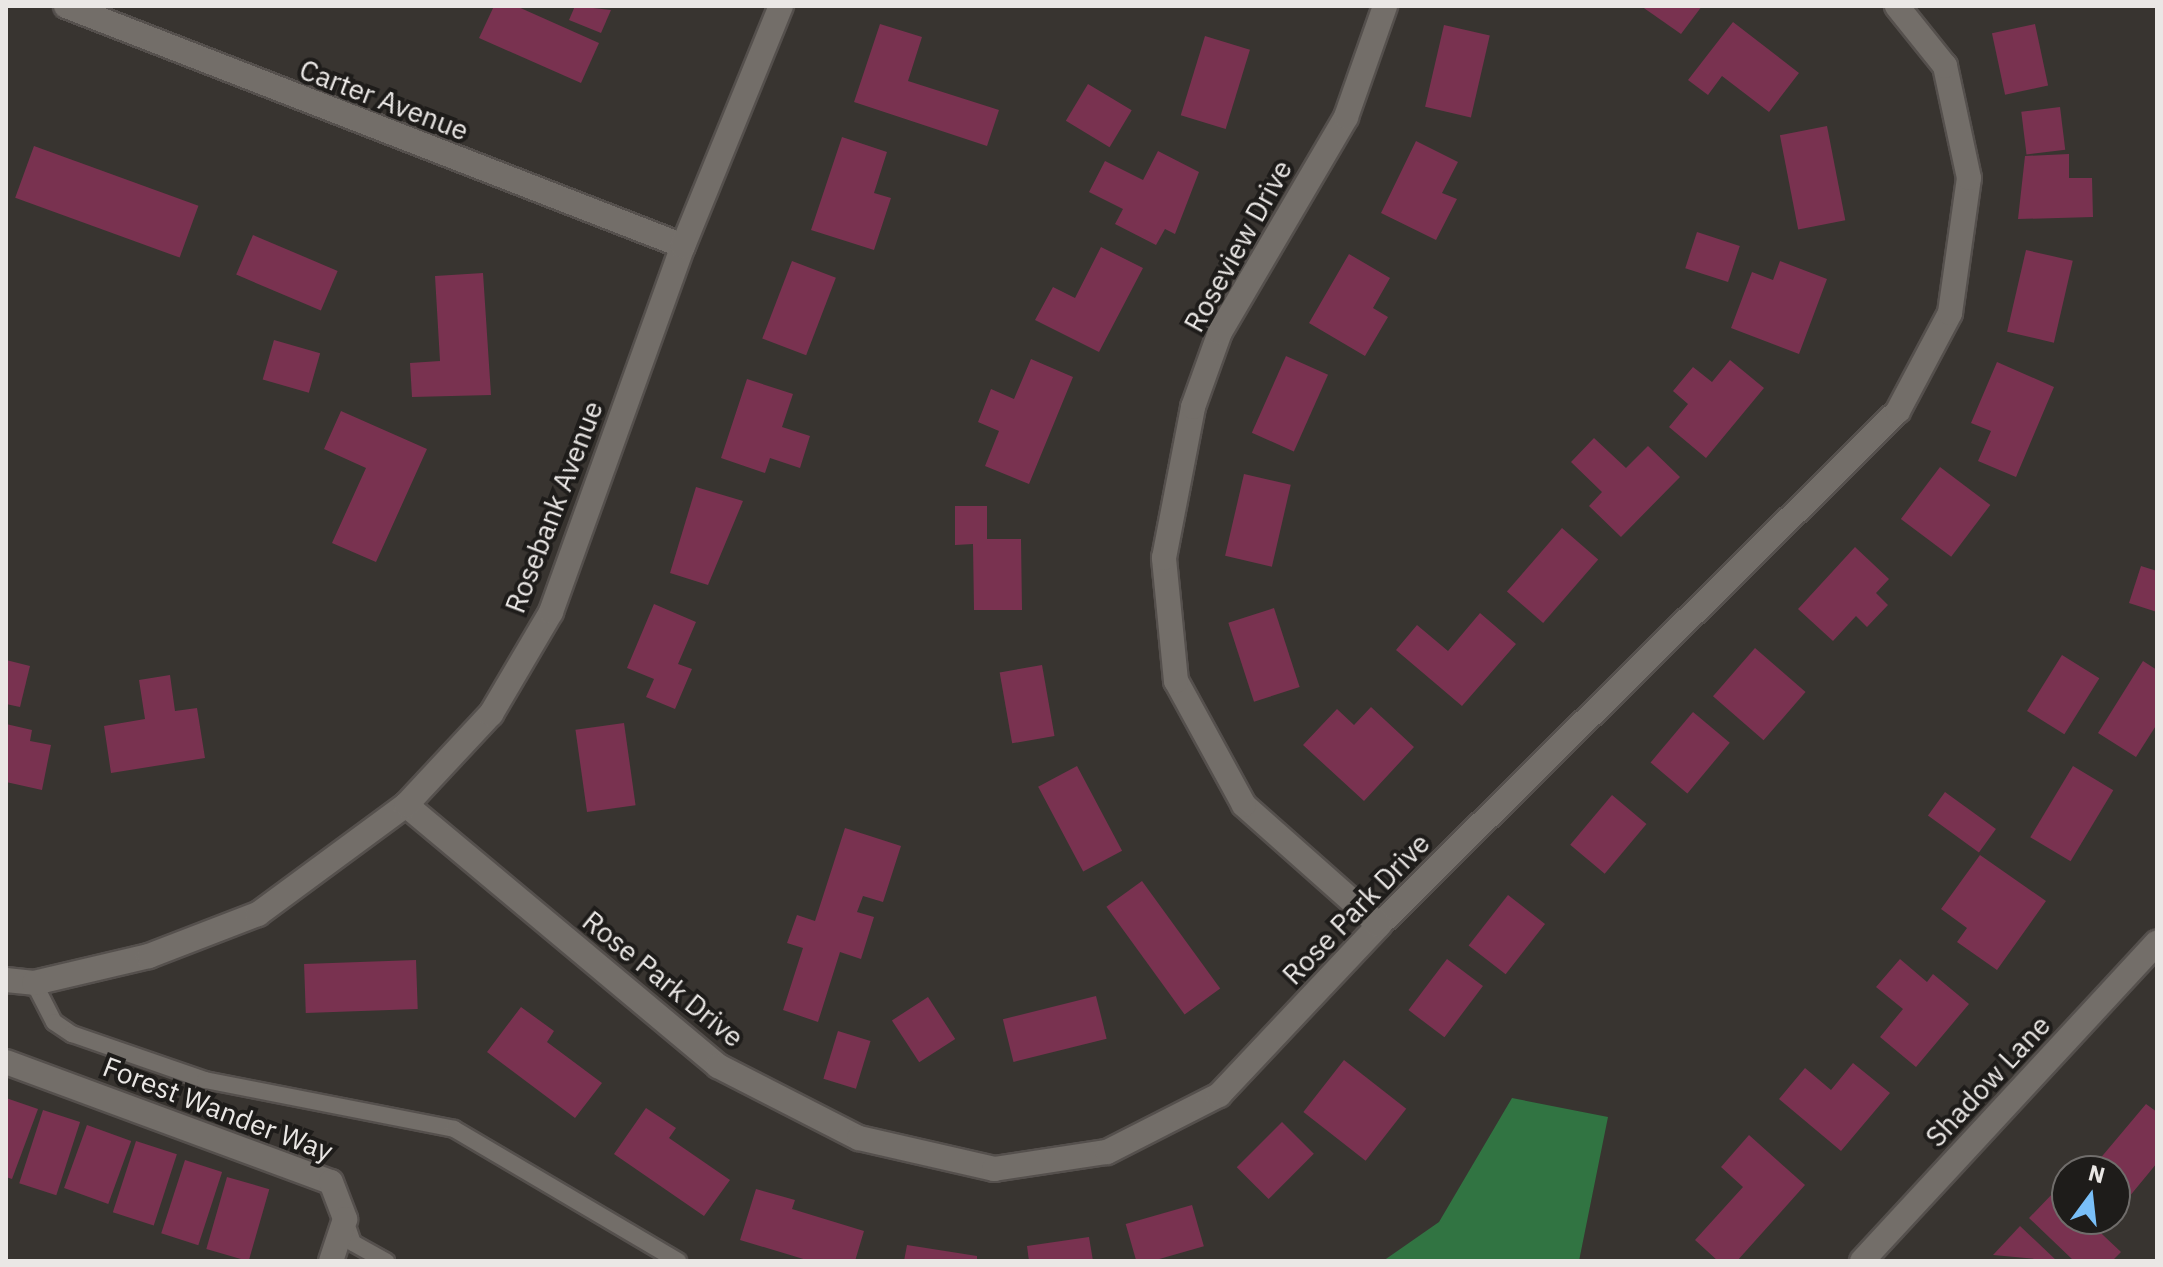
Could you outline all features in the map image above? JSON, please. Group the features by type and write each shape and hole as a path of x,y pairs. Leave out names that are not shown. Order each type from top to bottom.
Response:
{"street":[{"name":"Carter Avenue","path":"66,6 683,246"},
{"name":"Rosebank Avenue","path":"6,980 34,983 149,956 258,914 406,805 491,714 551,612 683,246 781,6"},
{"name":"Roseview Drive","path":"1379,925 1244,805 1176,681 1164,558 1193,407 1220,332 1346,117 1385,6"},
{"name":"Rose Park Drive","path":"406,805 718,1066 859,1138 994,1169 1107,1152 1219,1095 1379,925 1898,411 1950,313 1969,178 1945,66 1897,6"},
{"name":"Shadow Lane","path":"1862,1261 2157,942"},
{"name":"Forest Wander Way","path":"6,1062 331,1182 345,1219"},
{"path":"331,1261 345,1219"}],"lane":[{"path":"34,983 54,1022 72,1034 205,1080 454,1129 678,1261"},
{"path":"345,1219 353,1243 386,1261"}],"green space":[{"path":"1512,1098 1608,1117 1579,1261 1383,1261 1439,1222"}],"building":[{"path":"494,6 516,6 599,43 581,83 479,38"},
{"path":"575,6 611,10 601,33 569,20"},
{"path":"1641,6 1702,6 1681,34"},
{"path":"1733,22 1799,73 1769,112 1722,76 1708,95 1688,80"},
{"path":"880,24 922,37 908,81 999,110 987,146 854,102"},
{"path":"2035,24 2048,86 2005,95 1992,33"},
{"path":"1444,25 1490,36 1471,117 1425,107"},
{"path":"1205,36 1250,50 1226,129 1181,115"},
{"path":"1088,84 1132,110 1110,147 1066,121"},
{"path":"2060,107 2065,150 2027,154 2021,112"},
{"path":"1827,126 1845,220 1798,229 1780,135"},
{"path":"842,137 887,152 874,193 891,198 874,250 811,230"},
{"path":"1416,141 1458,162 1442,193 1457,199 1436,240 1381,213"},
{"path":"34,146 198,206 180,258 15,198"},
{"path":"1158,151 1199,172 1175,234 1165,229 1156,245 1115,224 1123,209 1089,192 1105,161 1143,180"},
{"path":"2069,154 2069,178 2092,178 2093,217 2018,219 2025,156"},
{"path":"1697,232 1740,246 1728,282 1685,268"},
{"path":"253,235 338,271 321,311 236,275"},
{"path":"1101,247 1143,268 1099,352 1035,320 1053,287 1075,298"},
{"path":"2026,250 2073,261 2054,343 2007,332"},
{"path":"1349,254 1390,278 1373,308 1388,317 1365,356 1309,323"},
{"path":"792,261 836,278 806,355 762,338"},
{"path":"1780,261 1827,279 1799,354 1731,328 1752,272 1773,280"},
{"path":"483,273 491,395 412,397 410,363 440,361 435,276"},
{"path":"274,340 320,353 309,393 263,379"},
{"path":"1286,356 1328,375 1294,451 1252,433"},
{"path":"1031,359 1073,377 1029,484 985,466 999,431 978,422 991,389 1014,399"},
{"path":"1730,360 1764,388 1706,458 1669,427 1688,404 1673,391 1693,367 1712,382"},
{"path":"1997,362 2054,387 2016,477 1978,461 1991,431 1971,423"},
{"path":"747,379 793,394 782,427 810,436 800,468 770,458 765,473 721,458"},
{"path":"341,411 427,449 376,562 332,543 366,468 324,449"},
{"path":"1594,438 1626,468 1648,446 1680,477 1621,537 1589,506 1602,492 1571,462"},
{"path":"1940,467 1990,505 1951,557 1901,519"},
{"path":"1244,474 1291,485 1272,567 1225,556"},
{"path":"696,487 743,501 708,585 670,573"},
{"path":"955,506 987,506 987,539 1021,539 1022,610 974,610 973,544 955,545"},
{"path":"1562,528 1598,559 1543,623 1507,591"},
{"path":"1855,547 1889,579 1876,593 1888,605 1867,627 1856,616 1833,641 1798,609"},
{"path":"2141,566 2157,571 2157,612 2129,603"},
{"path":"654,604 696,622 678,664 692,669 675,709 646,697 654,679 627,668"},
{"path":"1274,608 1300,687 1254,702 1228,623"},
{"path":"1480,613 1516,644 1462,706 1396,650 1417,625 1448,651"},
{"path":"1755,648 1806,692 1764,740 1713,696"},
{"path":"2062,655 2099,678 2064,734 2027,711"},
{"path":"6,660 30,666 20,707 6,704"},
{"path":"2143,661 2157,670 2157,724 2136,757 2098,733"},
{"path":"1042,665 1055,736 1012,743 1000,672"},
{"path":"170,675 175,711 197,708 205,758 111,773 104,726 145,719 139,680"},
{"path":"1371,707 1414,747 1364,801 1303,745 1337,709 1354,725"},
{"path":"1693,712 1730,743 1687,793 1651,763"},
{"path":"624,723 636,805 587,812 575,730"},
{"path":"6,724 32,730 30,741 51,745 42,790 6,782"},
{"path":"1077,766 1122,851 1083,871 1038,787"},
{"path":"2073,766 2113,790 2071,861 2030,837"},
{"path":"1945,792 1996,829 1979,852 1928,815"},
{"path":"1612,795 1646,824 1605,874 1570,845"},
{"path":"845,828 901,846 883,902 863,896 857,912 874,917 861,959 840,952 818,1022 783,1010 803,948 787,943 797,915 815,921"},
{"path":"1980,855 2046,901 1997,970 1957,942 1967,928 1941,909"},
{"path":"1142,881 1220,989 1185,1014 1106,907"},
{"path":"1508,895 1545,924 1506,974 1469,945"},
{"path":"1447,959 1483,986 1444,1037 1408,1010"},
{"path":"1900,959 1927,982 1933,974 1969,1004 1916,1067 1880,1037 1903,1009 1876,987"},
{"path":"416,960 418,1009 306,1013 304,964"},
{"path":"1096,996 1107,1039 1013,1062 1003,1019"},
{"path":"928,997 955,1039 919,1062 892,1020"},
{"path":"521,1007 554,1031 547,1042 602,1083 575,1118 487,1052"},
{"path":"838,1031 871,1041 856,1089 823,1079"},
{"path":"1344,1060 1406,1109 1366,1161 1303,1112"},
{"path":"1853,1063 1890,1093 1841,1151 1779,1099 1805,1068 1831,1090"},
{"path":"6,1098 38,1109 12,1179 6,1177"},
{"path":"2146,1104 2157,1112 2157,1163 2131,1195 2131,1155 2103,1155"},
{"path":"646,1108 676,1128 669,1138 730,1180 704,1216 614,1154"},
{"path":"43,1110 80,1122 56,1195 19,1183"},
{"path":"1282,1122 1314,1154 1269,1199 1237,1167"},
{"path":"87,1125 131,1141 108,1204 64,1188"},
{"path":"1749,1135 1805,1185 1737,1261 1718,1261 1695,1240 1743,1187 1721,1167"},
{"path":"136,1141 177,1154 154,1226 113,1212"},
{"path":"185,1160 222,1172 198,1245 161,1233"},
{"path":"227,1177 269,1189 249,1261 206,1249"},
{"path":"756,1189 795,1200 792,1209 864,1231 855,1261 810,1261 740,1240"},
{"path":"2051,1195 2051,1235 2103,1235 2121,1252 2112,1261 2074,1261 2029,1218"},
{"path":"1192,1205 1204,1246 1153,1261 1136,1261 1126,1224"},
{"path":"2020,1226 2057,1261 1993,1255"},
{"path":"1089,1237 1093,1261 1029,1261 1027,1246"},
{"path":"907,1245 977,1256 977,1261 904,1261"}]}
